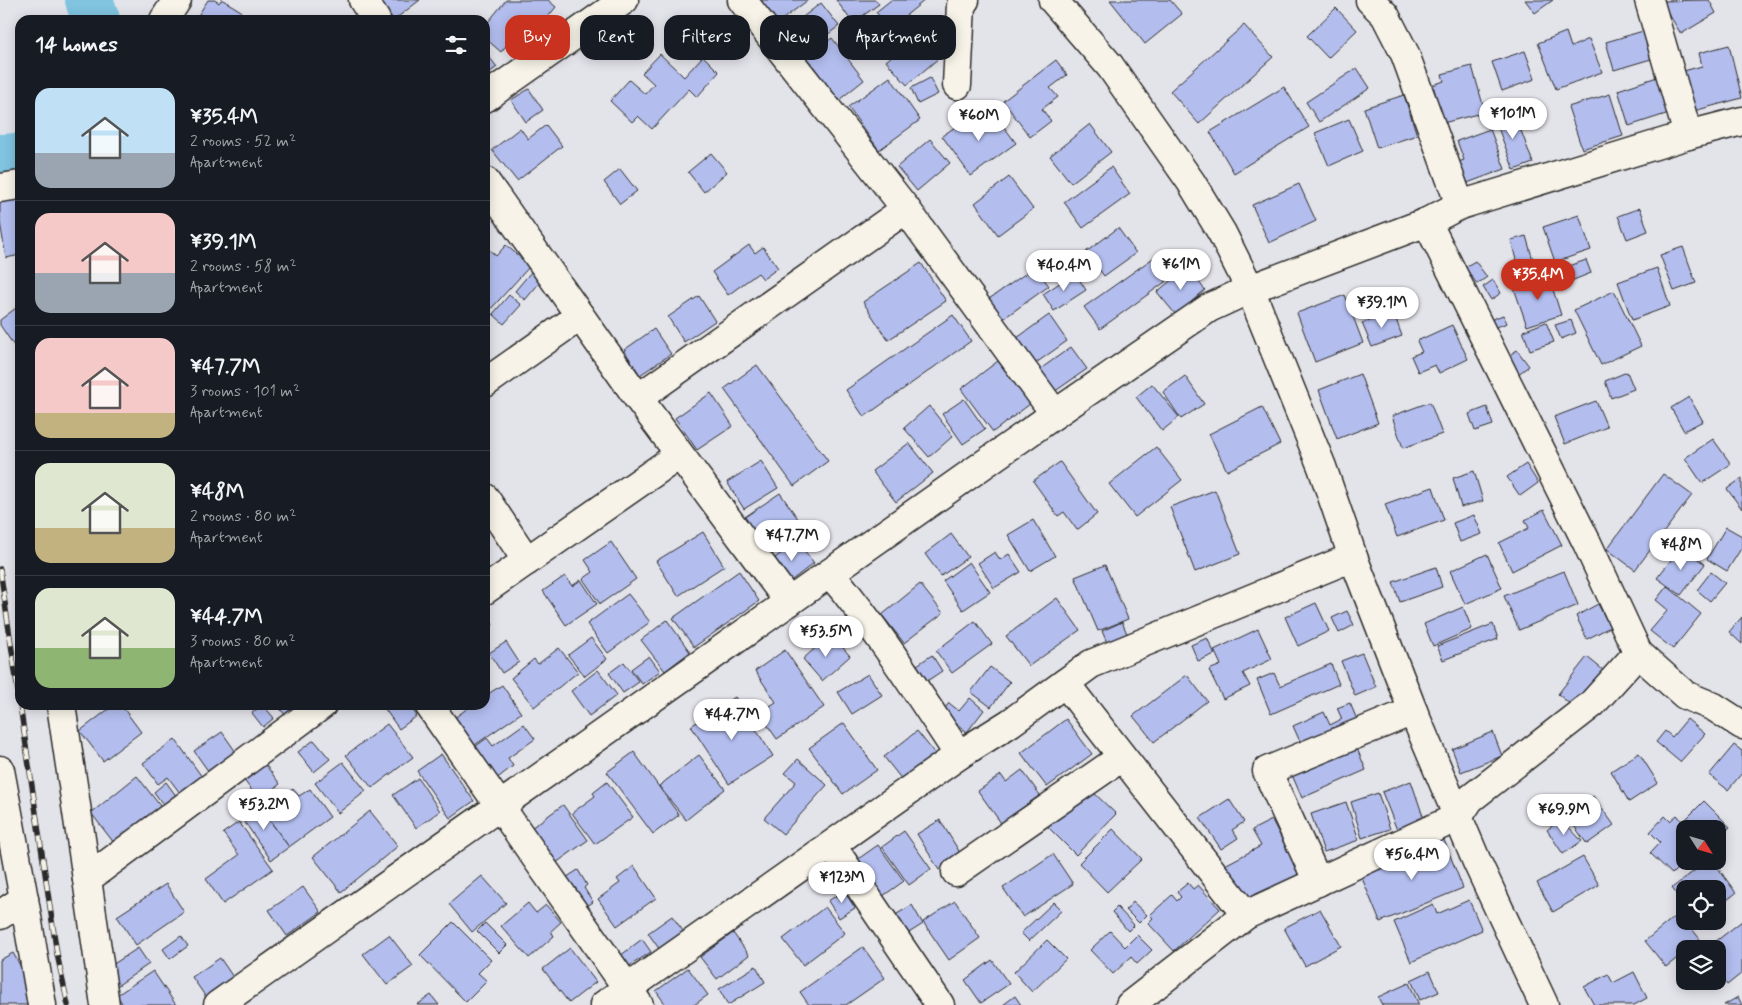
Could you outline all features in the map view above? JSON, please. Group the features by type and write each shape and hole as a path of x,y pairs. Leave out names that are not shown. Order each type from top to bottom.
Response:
{"street":[{"path":"167,15 177,0"},
{"path":"363,0 373,15"},
{"path":"490,94 624,0"},
{"path":"742,0 906,209 1055,414"},
{"path":"957,85 961,5 965,0"},
{"path":"1053,0 1110,66 1186,174 1222,233 1250,289 1322,467 1353,557 1413,711 1458,817 1544,1005"},
{"path":"1370,0 1385,15 1406,54 1460,205"},
{"path":"1649,0 1688,136"},
{"path":"218,1005 1055,414 1209,308 1250,289 1427,222 1460,205 1688,136 1741,126"},
{"path":"0,188 15,186"},
{"path":"490,188 679,455 788,602"},
{"path":"638,398 906,209"},
{"path":"1427,222 1587,543 1638,653 1685,695 1714,707 1742,725"},
{"path":"490,379 580,316"},
{"path":"490,587 679,455"},
{"path":"490,506 527,561"},
{"path":"604,1005 633,997 832,846 959,755 1010,723 1091,664 1353,557"},
{"path":"830,573 854,601 905,673 959,755"},
{"path":"1130,1005 1246,915 1458,817 1470,799 1592,704 1638,653"},
{"path":"1065,683 1246,915"},
{"path":"62,710 105,1005"},
{"path":"87,879 315,710"},
{"path":"433,710 633,997"},
{"path":"1318,882 1267,771 1413,711"},
{"path":"956,872 1122,757"},
{"path":"0,770 42,1005"},
{"path":"832,846 940,1005"},
{"path":"0,915 24,899"}],"building":[{"path":"208,0 215,0 219,3 223,0 241,11 238,15 198,15"},
{"path":"377,0 420,0 400,15 390,15"},
{"path":"506,0 548,0 556,7 549,15 505,15 505,47 501,52 490,42 490,20"},
{"path":"755,0 808,0 788,15 767,15"},
{"path":"836,0 876,0 879,4 864,15 847,15"},
{"path":"891,0 925,0 906,15 878,15 876,12"},
{"path":"1110,0 1170,0 1182,14 1145,44"},
{"path":"1525,0 1553,0 1535,13"},
{"path":"1709,0 1716,13 1681,34 1661,1"},
{"path":"821,3 838,27 828,34 828,15 805,15"},
{"path":"1336,8 1357,30 1328,58 1307,36"},
{"path":"1244,25 1273,57 1199,124 1170,91"},
{"path":"1643,31 1651,59 1614,70 1606,42"},
{"path":"1566,32 1571,47 1589,39 1602,72 1556,89 1538,43"},
{"path":"832,38 838,46 838,60 849,60 864,80 839,100 808,60 828,60 828,41"},
{"path":"1729,45 1742,98 1690,112 1680,72 1702,66 1699,53"},
{"path":"1525,51 1535,79 1502,91 1492,62"},
{"path":"660,54 664,60 684,77 699,60 707,60 719,72 697,97 689,89 652,129 638,116 632,122 610,101 629,80 645,94 654,84 642,73"},
{"path":"490,58 497,67 490,72"},
{"path":"887,60 936,60 907,85 886,61"},
{"path":"1056,60 1067,75 1050,88 1058,97 1042,109 1051,121 1030,137 1003,101"},
{"path":"1472,66 1485,112 1443,123 1433,85 1444,81 1442,74"},
{"path":"1357,68 1370,88 1319,122 1306,102"},
{"path":"890,77 920,120 879,150 848,107"},
{"path":"1657,77 1669,113 1629,126 1618,90"},
{"path":"930,78 938,94 918,104 911,88"},
{"path":"1284,87 1309,127 1234,173 1210,132"},
{"path":"529,89 543,110 526,122 511,100"},
{"path":"1610,94 1623,136 1582,149 1568,107"},
{"path":"1404,95 1417,135 1377,148 1364,108"},
{"path":"1513,109 1533,163 1514,170 1494,117"},
{"path":"993,112 1016,143 971,176 942,136 971,116 976,124"},
{"path":"1349,119 1363,151 1329,166 1315,133"},
{"path":"1090,124 1111,152 1071,183 1050,156"},
{"path":"546,125 562,146 517,181 492,150 520,128 528,139"},
{"path":"1490,129 1505,169 1459,186 1450,165 1464,160 1457,141"},
{"path":"930,139 950,163 917,191 897,167"},
{"path":"711,153 727,172 704,192 688,172"},
{"path":"1111,167 1130,194 1083,228 1064,202"},
{"path":"620,169 637,191 620,204 604,182"},
{"path":"1009,177 1033,209 998,235 975,203"},
{"path":"1299,184 1316,221 1269,243 1252,205"},
{"path":"15,192 15,256 6,258 0,222 0,195"},
{"path":"1640,208 1648,231 1627,239 1618,216"},
{"path":"1579,215 1591,250 1555,262 1543,227"},
{"path":"1118,228 1136,253 1104,276 1086,252"},
{"path":"1526,236 1533,260 1517,264 1511,240"},
{"path":"506,245 530,266 490,310 490,251 496,256"},
{"path":"749,245 755,253 763,247 778,268 763,279 758,273 728,295 712,272"},
{"path":"1683,247 1696,283 1674,291 1660,255"},
{"path":"1163,251 1179,272 1100,329 1084,307"},
{"path":"1586,260 1591,273 1566,283 1561,269"},
{"path":"1475,261 1487,277 1477,284 1465,267"},
{"path":"921,263 946,301 888,340 863,302"},
{"path":"1035,267 1049,286 1000,321 986,301"},
{"path":"1187,267 1205,290 1176,315 1157,292"},
{"path":"1657,268 1670,306 1632,320 1618,282"},
{"path":"531,272 541,281 525,300 515,291"},
{"path":"1075,273 1086,290 1054,311 1043,294"},
{"path":"1549,277 1561,315 1527,326 1514,288"},
{"path":"1493,280 1501,293 1491,300 1483,287"},
{"path":"1614,291 1641,346 1601,365 1574,310"},
{"path":"509,295 521,305 504,324 493,314"},
{"path":"1345,295 1363,343 1315,362 1297,313"},
{"path":"699,296 715,321 684,342 668,317"},
{"path":"15,309 15,347 0,325 0,320"},
{"path":"1393,311 1402,336 1372,347 1362,323"},
{"path":"953,315 971,341 864,417 846,390"},
{"path":"1049,315 1067,341 1036,363 1017,338"},
{"path":"1503,315 1507,323 1491,329 1488,321"},
{"path":"1571,320 1576,333 1561,339 1555,325"},
{"path":"1546,322 1554,342 1530,350 1523,331"},
{"path":"1452,325 1468,359 1439,373 1435,365 1418,372 1411,356 1422,352 1417,341"},
{"path":"654,329 671,354 640,375 624,350"},
{"path":"1071,347 1087,369 1054,392 1039,370"},
{"path":"1517,350 1529,366 1513,378 1501,361"},
{"path":"998,361 1030,404 993,432 961,389"},
{"path":"757,365 828,461 794,486 724,389"},
{"path":"1627,372 1634,389 1611,398 1605,381"},
{"path":"1360,374 1378,423 1337,439 1319,390"},
{"path":"1185,376 1204,404 1181,419 1163,392"},
{"path":"1152,384 1179,417 1162,431 1136,397"},
{"path":"711,393 733,426 697,450 675,418"},
{"path":"1689,397 1703,421 1684,431 1671,408"},
{"path":"964,399 985,429 963,444 942,414"},
{"path":"1596,401 1607,427 1565,444 1554,417"},
{"path":"1430,402 1442,434 1403,448 1392,416"},
{"path":"929,406 953,436 929,457 904,428"},
{"path":"1262,407 1280,444 1227,471 1209,434"},
{"path":"1487,407 1493,425 1475,431 1469,414"},
{"path":"1713,439 1731,464 1702,483 1685,458"},
{"path":"909,443 933,473 896,502 872,471"},
{"path":"1156,447 1182,480 1135,517 1109,484"},
{"path":"761,461 778,488 744,509 727,482"},
{"path":"1060,462 1097,514 1077,530 1064,512 1058,516 1033,481"},
{"path":"1526,464 1538,483 1520,496 1507,477"},
{"path":"1474,471 1483,501 1461,507 1453,478"},
{"path":"1663,474 1692,495 1635,570 1607,549"},
{"path":"1742,478 1742,509 1727,489"},
{"path":"1433,487 1444,520 1397,537 1385,504"},
{"path":"1215,490 1240,554 1195,572 1170,507"},
{"path":"780,493 803,526 765,553 742,519"},
{"path":"1544,510 1562,545 1512,571 1499,543 1529,528 1525,520"},
{"path":"1474,515 1482,534 1460,542 1453,523"},
{"path":"1033,520 1055,556 1030,571 1008,535"},
{"path":"1726,527 1742,536 1742,547 1727,571 1707,559"},
{"path":"703,532 724,566 678,596 656,561"},
{"path":"951,534 968,557 941,576 925,554"},
{"path":"797,541 814,563 788,583 771,561"},
{"path":"611,542 636,579 600,604 583,579 593,572 585,560"},
{"path":"1681,547 1705,564 1681,595 1657,578"},
{"path":"995,552 1000,560 1009,554 1021,572 994,588 978,563"},
{"path":"1487,554 1502,588 1465,604 1450,571"},
{"path":"969,562 990,592 963,610 943,581"},
{"path":"1105,565 1128,619 1098,631 1075,577"},
{"path":"1436,567 1442,587 1400,602 1393,582"},
{"path":"739,571 759,601 694,647 673,618"},
{"path":"1564,571 1578,605 1519,630 1504,596"},
{"path":"1711,572 1725,583 1710,601 1697,590"},
{"path":"565,576 572,586 581,580 597,604 566,625 543,591"},
{"path":"920,584 943,613 904,643 882,615"},
{"path":"1667,586 1701,614 1673,649 1650,631 1668,610 1656,600"},
{"path":"628,594 650,622 608,653 587,624"},
{"path":"1057,598 1080,630 1029,666 1006,636"},
{"path":"1316,603 1329,631 1298,646 1285,617"},
{"path":"1598,604 1610,627 1587,639 1576,616"},
{"path":"1463,607 1472,629 1433,646 1424,624"},
{"path":"1347,611 1354,625 1339,633 1332,618"},
{"path":"1742,617 1742,644 1729,632"},
{"path":"667,620 690,652 665,671 641,640"},
{"path":"975,621 992,644 952,673 936,651"},
{"path":"1122,622 1128,636 1108,645 1102,631"},
{"path":"1493,624 1498,639 1443,660 1437,646"},
{"path":"1258,629 1272,659 1243,673 1250,686 1223,699 1209,670 1221,665 1214,650"},
{"path":"831,634 850,656 822,681 803,659"},
{"path":"591,638 607,659 585,676 568,655"},
{"path":"1207,638 1215,654 1198,661 1191,645"},
{"path":"506,642 519,662 502,673 490,652"},
{"path":"559,648 578,672 534,707 511,678 534,659 538,664"},
{"path":"785,650 824,707 777,739 759,713 776,702 755,671"},
{"path":"1362,653 1376,687 1355,696 1341,661"},
{"path":"932,655 942,671 921,685 911,669"},
{"path":"649,656 660,671 642,684 631,669"},
{"path":"1587,657 1608,674 1578,711 1558,694"},
{"path":"624,662 639,682 623,693 609,673"},
{"path":"1331,664 1339,684 1271,714 1257,680 1274,673 1280,686"},
{"path":"990,667 1010,682 991,707 971,692"},
{"path":"598,670 617,695 589,716 571,691"},
{"path":"868,674 882,695 852,714 838,692"},
{"path":"1187,675 1207,701 1154,742 1133,716"},
{"path":"502,685 521,713 472,747 453,719 465,710 490,710 490,693"},
{"path":"735,697 773,756 729,784 691,726"},
{"path":"970,698 984,710 967,732 942,712 949,703 959,711"},
{"path":"1350,703 1358,722 1302,746 1293,726 1324,712 1330,725 1342,719 1337,708"},
{"path":"107,710 125,710 141,732 103,761 80,731"},
{"path":"256,710 267,710 274,718 263,727 252,713"},
{"path":"281,710 294,710 286,716"},
{"path":"386,710 413,710 417,716 399,729"},
{"path":"1066,719 1092,754 1047,787 1021,753"},
{"path":"1687,719 1705,734 1680,762 1656,742 1665,731 1672,737"},
{"path":"844,723 877,770 843,794 809,748"},
{"path":"387,724 413,757 372,788 346,755"},
{"path":"524,724 535,739 508,758 513,766 495,780 472,749 487,738 493,746"},
{"path":"917,731 936,755 903,781 884,757"},
{"path":"222,732 238,755 211,775 194,751"},
{"path":"1493,732 1502,756 1461,772 1452,749"},
{"path":"175,739 207,784 186,801 168,777 158,784 143,763"},
{"path":"1353,739 1366,770 1302,798 1289,768"},
{"path":"314,740 330,759 314,772 298,752"},
{"path":"1734,745 1742,751 1742,773 1728,790 1709,775"},
{"path":"634,752 679,815 653,834 607,772"},
{"path":"1639,753 1658,783 1629,802 1611,771"},
{"path":"441,754 474,801 450,818 417,771"},
{"path":"699,755 725,789 686,820 659,786"},
{"path":"798,759 827,785 783,834 764,818 796,782 785,773"},
{"path":"343,762 366,791 338,813 315,783"},
{"path":"264,763 280,784 259,800 243,779"},
{"path":"1022,770 1040,795 1001,823 978,791 1001,775 1006,782"},
{"path":"137,776 164,811 118,848 91,813"},
{"path":"418,778 440,811 416,828 393,795"},
{"path":"1411,781 1426,825 1399,835 1382,792"},
{"path":"166,782 177,797 165,807 154,792"},
{"path":"607,782 633,817 595,844 572,813 595,796 593,793"},
{"path":"293,789 299,796 310,789 330,817 289,847 263,811"},
{"path":"1090,789 1116,814 1076,855 1046,825 1060,810 1065,814"},
{"path":"1378,793 1390,829 1362,838 1351,802"},
{"path":"1593,796 1614,825 1587,844 1567,816"},
{"path":"1229,799 1244,822 1232,830 1238,838 1221,849 1200,818"},
{"path":"1704,801 1723,820 1685,820"},
{"path":"256,802 289,847 271,860 239,814"},
{"path":"1346,802 1359,840 1324,852 1311,814"},
{"path":"563,805 588,840 556,863 531,828"},
{"path":"370,811 398,846 341,892 313,857"},
{"path":"1677,815 1681,820 1676,820 1676,870 1672,874 1650,853 1660,842 1650,832 1665,816 1670,821"},
{"path":"1561,819 1582,841 1563,854 1547,830"},
{"path":"940,820 962,856 939,870 917,834"},
{"path":"1272,820 1300,875 1243,905 1223,866 1261,846 1252,830"},
{"path":"239,822 273,869 223,904 206,879 239,855 223,833"},
{"path":"1726,823 1730,827 1726,831"},
{"path":"1113,829 1142,859 1107,892 1079,863"},
{"path":"904,831 931,869 909,885 882,847"},
{"path":"1444,840 1463,888 1380,922 1360,873"},
{"path":"878,845 904,881 883,896 858,859"},
{"path":"1053,854 1073,884 1023,917 1003,888"},
{"path":"1583,857 1599,885 1553,912 1537,883"},
{"path":"634,866 656,898 617,926 598,899 620,883 617,879"},
{"path":"578,870 587,885 584,888 593,902 583,909 564,879"},
{"path":"1695,870 1719,870 1736,893 1726,901 1726,880 1682,880"},
{"path":"482,876 506,903 472,932 449,904"},
{"path":"1188,883 1193,889 1198,885 1220,909 1174,951 1148,923 1153,918 1150,915 1172,895 1177,901 1181,897 1177,892"},
{"path":"166,884 184,912 136,945 117,916"},
{"path":"1676,885 1676,894 1672,888"},
{"path":"303,887 321,912 287,936 269,910"},
{"path":"844,891 855,908 839,918 828,901"},
{"path":"1469,900 1482,930 1411,962 1394,922 1433,904 1437,914"},
{"path":"955,901 980,938 949,960 923,922"},
{"path":"1054,902 1062,910 1029,941 1021,933"},
{"path":"1133,902 1147,915 1139,923 1126,910"},
{"path":"528,903 536,913 546,905 561,922 551,931 554,936 529,958 501,926"},
{"path":"912,905 923,924 904,936 892,917"},
{"path":"825,907 845,933 803,965 783,939"},
{"path":"1117,907 1134,925 1128,931 1112,912"},
{"path":"1320,909 1341,946 1305,966 1284,928"},
{"path":"1676,915 1676,930 1693,930 1700,939 1676,940 1676,959 1666,967 1645,941"},
{"path":"672,916 689,939 665,957 648,933"},
{"path":"1742,921 1742,973 1727,985 1726,940 1718,940"},
{"path":"453,922 491,960 478,973 487,981 466,1002 420,955"},
{"path":"485,923 507,945 499,953 477,931"},
{"path":"1110,931 1125,947 1137,935 1152,950 1137,964 1131,957 1113,974 1090,950"},
{"path":"733,933 749,955 717,979 700,957"},
{"path":"389,935 413,966 387,985 363,954"},
{"path":"181,936 188,946 170,959 163,949"},
{"path":"642,939 651,952 628,967 620,956"},
{"path":"1047,940 1066,959 1032,992 1014,972"},
{"path":"863,947 885,978 846,1005 809,1005 800,992"},
{"path":"138,948 149,964 114,988 103,971"},
{"path":"570,948 596,982 569,1003 543,969"},
{"path":"13,953 40,1000 30,1005 0,1005 0,960"},
{"path":"220,958 237,983 210,1003 192,977"},
{"path":"992,960 1009,984 981,1003 965,980"},
{"path":"756,966 765,982 728,1005 719,989"},
{"path":"688,968 708,995 694,1005 666,1005 656,991"},
{"path":"153,971 176,1005 123,1005 117,995"},
{"path":"1430,971 1439,992 1420,1000 1411,980"},
{"path":"1634,972 1647,998 1634,1005 1594,1005 1584,987 1608,974 1613,983"},
{"path":"1409,983 1419,1005 1382,1005 1378,997"},
{"path":"431,995 439,1005 417,1005"},
{"path":"1015,996 1021,1005 1003,1005"},
{"path":"1738,997 1742,1005 1724,1005"}],"waterway":[{"path":"89,0 94,15"},
{"path":"0,158 15,157"}],"railway":[{"path":"0,569 15,671"},
{"path":"21,710 57,954 68,1005"}]}
